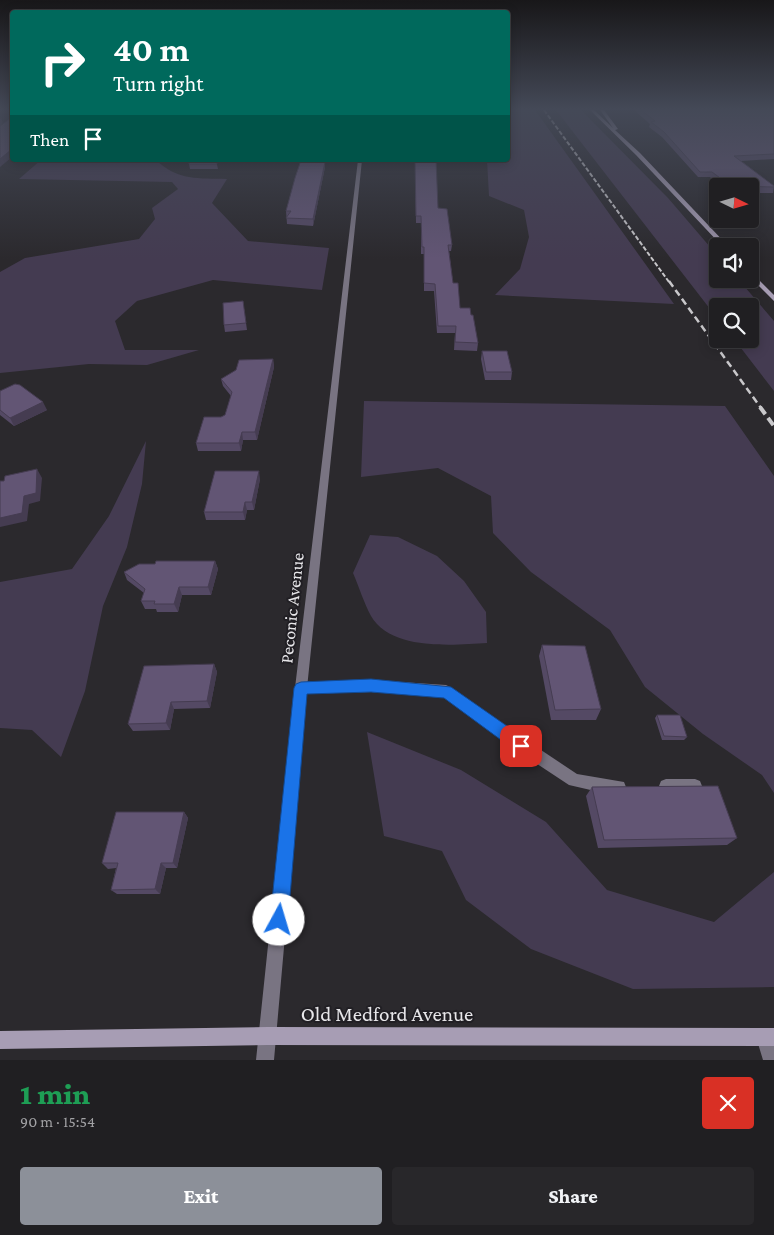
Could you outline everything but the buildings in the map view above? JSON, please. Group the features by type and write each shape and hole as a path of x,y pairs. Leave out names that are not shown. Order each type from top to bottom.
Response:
{"street":[{"path":"642,159 717,238"},
{"name":"Peconic Avenue","path":"265,1060 301,688 360,162"},
{"path":"759,283 774,299"},
{"path":"301,688 371,686 446,691 521,746 574,780 608,787 637,787"},
{"path":"656,786 695,786"},
{"name":"Old Medford Avenue","path":"0,1040 268,1036 769,1037"},
{"path":"769,1037 772,1060"}],"shaded area":[{"path":"510,159 570,159 674,304 495,295 520,269 529,237 524,210 489,196 487,162 510,162"},
{"path":"594,159 630,159 668,198 709,246 709,288 746,288 754,298 709,298 709,308"},
{"path":"39,162 158,162 172,172 189,177 227,179 212,203 248,241 329,248 322,290 213,280 137,301 115,321 125,350 199,350 147,365 89,364 0,373 0,272 25,258 139,239 155,219 152,208 178,189 172,182 19,179"},
{"path":"759,304 774,321 774,391 741,348 759,348"},
{"path":"364,401 725,406 774,476 774,793 762,775 703,734 645,687 610,630 531,572 493,533 491,496 438,468 361,477"},
{"path":"146,441 142,484 127,547 103,606 85,691 61,757 32,730 0,728 0,582 72,569 109,516"},
{"path":"370,535 398,537 437,556 464,581 486,612 487,643 441,645 424,643 393,635 380,627 368,611 353,573"},
{"path":"367,732 461,770 546,822 607,890 714,922 774,872 774,987 633,989 531,949 466,900 442,851 384,836"}],"railway":[{"path":"580,159 669,282"},
{"path":"669,281 761,408"},
{"path":"760,407 774,426"}],"route":[{"path":"279,920 301,688 371,686 446,691 521,746"}]}
